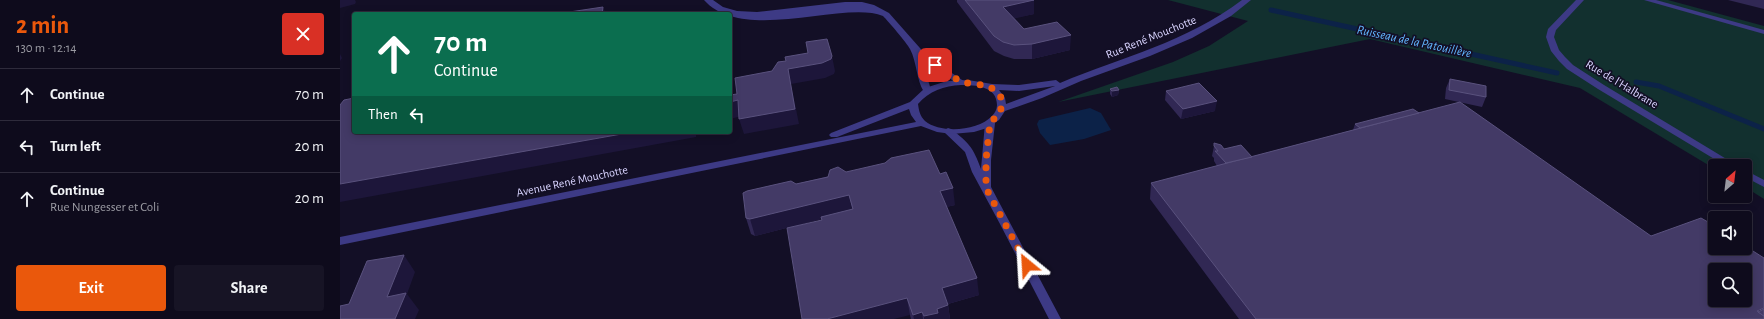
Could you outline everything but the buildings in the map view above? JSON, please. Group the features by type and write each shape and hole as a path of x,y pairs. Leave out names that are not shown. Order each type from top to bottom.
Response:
{"street":[{"path":"708,0 719,9 728,12"},
{"name":"Rue René Mouchotte","path":"1001,109 1043,94 1082,77 1146,55 1186,38 1211,25 1247,0"},
{"name":"Rue de l'Halbrane","path":"1580,0 1552,29 1550,37 1552,45 1562,59 1570,67 1601,87 1722,159"},
{"path":"1648,0 1764,32"},
{"path":"732,13 746,14 837,4 863,4 874,7 887,15 914,49 942,71 961,82"},
{"path":"914,49 927,90"},
{"name":"Rue René Mouchotte","path":"989,86 1032,88 1082,77"},
{"path":"961,82 989,86 998,93 1002,104 1000,113 990,123 969,130 948,131 937,129 923,123 915,115 914,104 927,90 950,83 961,82"},
{"name":"Avenue René Mouchotte","path":"808,145 914,104"},
{"name":"Avenue René Mouchotte","path":"340,241 808,145 923,123"},
{"path":"986,188 986,160 990,123"},
{"path":"948,131 970,151 976,172 986,188 1055,319"},
{"path":"1752,177 1764,184"}],"green space":[{"path":"1168,0 1668,0 1764,26 1764,199 1752,191 1752,159 1708,159 1708,165 1580,88 1370,39 1058,102 1173,62 1209,46 1248,21"}],"water":[{"path":"1090,108 1101,113 1111,130 1084,139 1050,145 1040,133 1037,124 1039,120"}],"waterway":[{"name":"Ruisseau de la Patouillère","path":"1271,10 1557,73"},
{"name":"Ruisseau de la Patouillère","path":"1636,82 1659,86 1764,129"}],"route":[{"path":"935,65 961,82 972,82 989,86 998,93 1002,99 1000,113 990,123 986,160 986,188 1027,265"}]}
